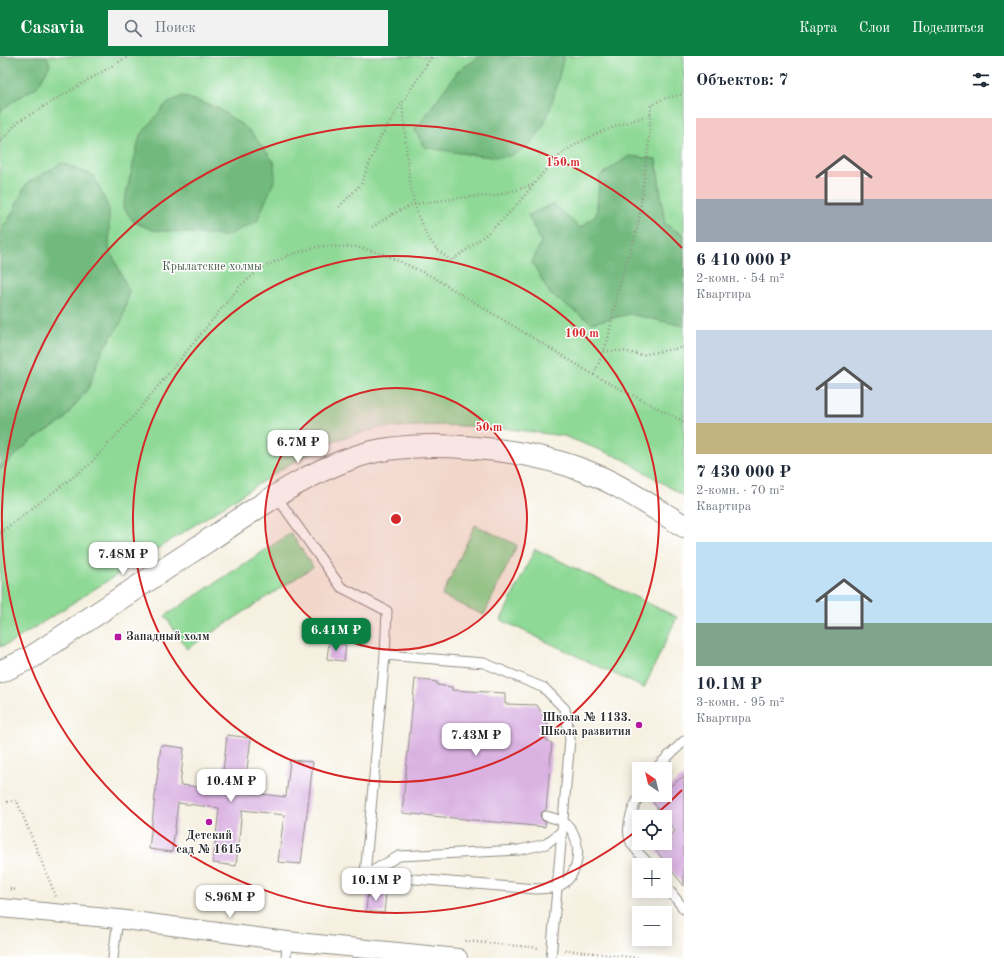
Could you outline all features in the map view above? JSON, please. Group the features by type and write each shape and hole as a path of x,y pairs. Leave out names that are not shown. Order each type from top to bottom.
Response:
{"street":[{"path":"0,672 32,657 276,496 317,473 356,457 398,447 439,446 493,451 556,461 587,471 615,485 684,526"},
{"path":"0,908 118,920 287,950 458,958"}],"lane":[{"path":"276,496 341,586 387,610 385,655 365,875"},
{"path":"385,655 484,663 544,688 565,709 570,739 551,958"},
{"path":"662,762 684,741"},
{"path":"637,802 628,830 630,841 644,858"},
{"path":"365,875 536,889 558,886 567,880 575,867 578,855 576,842 567,824 558,819 546,816"},
{"path":"365,875 399,856 519,850 546,844 562,831"},
{"path":"672,894 684,909"},
{"path":"113,958 118,920"}],"path":[{"path":"0,142 20,121 129,56"},
{"path":"339,207 361,184 380,138 432,56"},
{"path":"594,375 608,338 617,294 638,226 649,141 651,106 662,99 684,94"},
{"path":"402,105 405,125 406,152 414,204 423,227 435,247 451,261 473,245 512,210 548,168 572,147 619,125 650,115"},
{"path":"372,227 414,204 468,197 494,196 534,185"},
{"path":"0,533 90,464 132,418 240,286 263,267 292,254 321,246 356,246 381,253 431,276 594,375 684,422"},
{"path":"604,351 622,351 641,355 684,347"},
{"path":"7,802 17,801 56,897"},
{"path":"458,940 544,948"},
{"path":"560,949 640,958"}],"green space":[{"name":"Крылатские холмы","path":"0,56 684,56 684,496 623,459 564,436 494,427 439,425 379,428 336,440 288,465 12,642 0,647"},
{"path":"0,56 47,56 50,65 37,87 13,101 0,112"},
{"path":"481,56 564,56 553,98 542,127 534,139 524,148 512,155 504,157 482,156 424,147 415,130 458,71"},
{"path":"182,96 218,108 249,130 274,162 275,179 257,221 226,236 153,230 134,222 123,207 140,136 165,105"},
{"path":"629,156 656,159 665,224 684,235 684,326 630,314 592,323 550,294 532,262 541,242 528,215 553,204 580,228 596,215 600,176"},
{"path":"62,163 94,176 109,209 109,248 129,291 122,321 102,351 89,387 62,422 32,440 0,470 0,228 8,221 26,184"},
{"path":"475,525 517,545 484,615 442,596"},
{"path":"291,533 313,567 187,649 165,616"},
{"path":"535,549 677,617 644,688 501,620"}],"building":[{"path":"329,642 346,645 344,661 327,659"},
{"path":"415,679 437,682 437,685 452,687 452,690 505,693 505,704 537,705 547,721 548,731 546,740 552,743 546,810 540,815 542,820 545,822 545,827 402,813"},
{"path":"227,735 251,738 244,792 286,797 290,760 313,762 301,864 278,862 284,815 242,810 236,866 213,863 219,808 178,803 172,852 149,849 161,745 184,748 180,785 221,789"},
{"path":"684,776 684,886 672,871 672,858 662,858 656,850 672,850 672,833 675,831 672,827 672,810 659,810 653,802 672,802 672,785"},
{"path":"368,891 386,893 384,913 366,911"}],"place":[{"name":"Западный холм","path":"118,637"},
{"name":"Школа № 1133. Школа развития","path":"639,725"},
{"name":"Детский сад № 1615","path":"209,822"}]}
